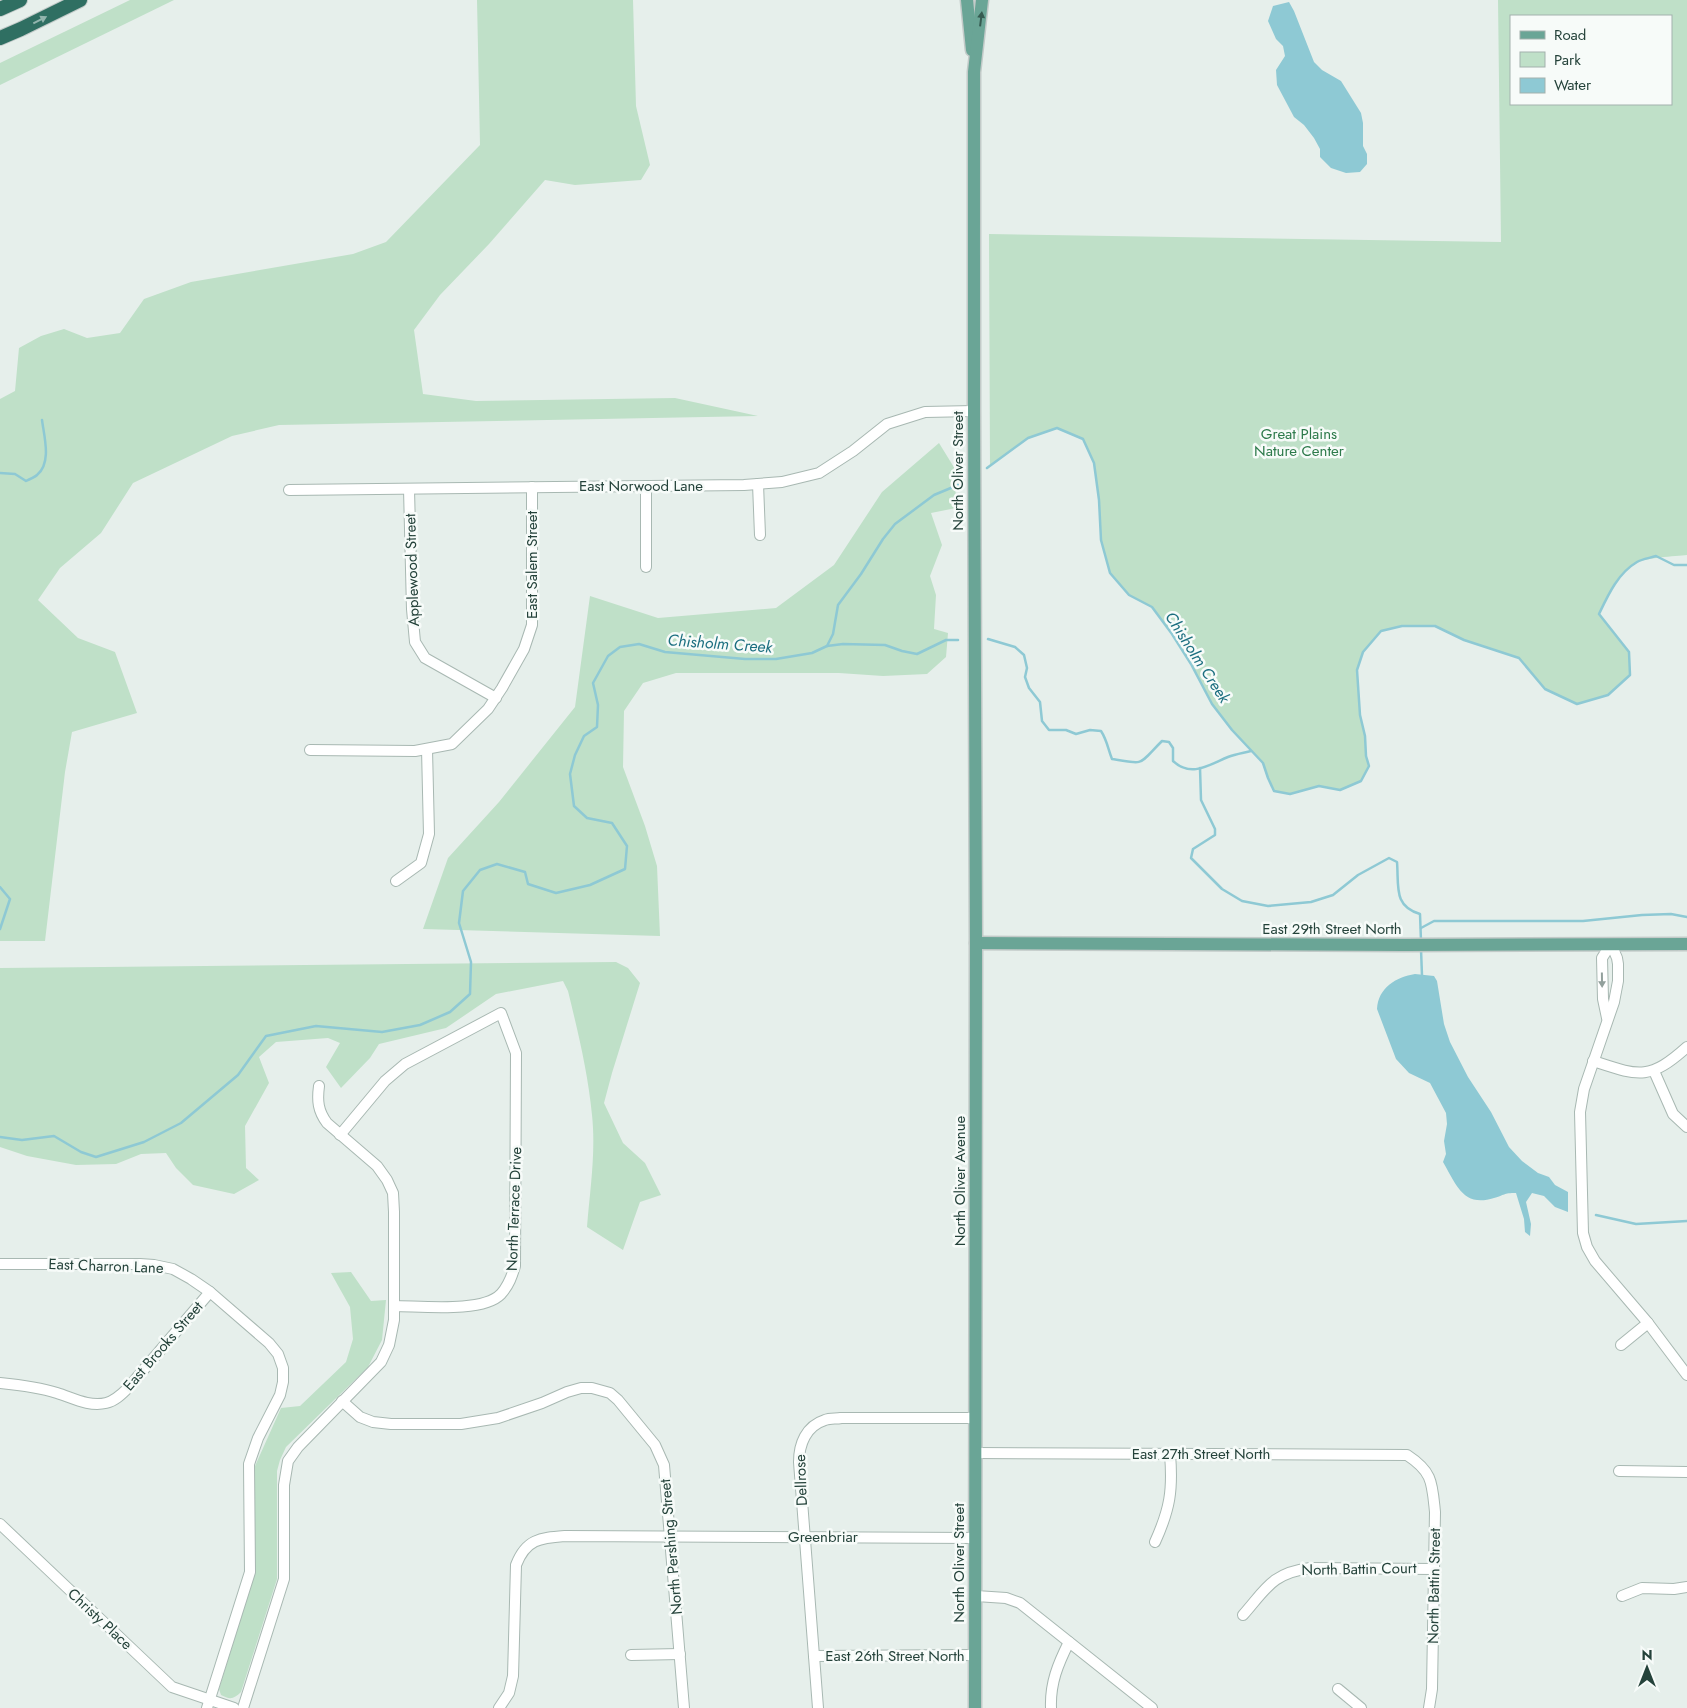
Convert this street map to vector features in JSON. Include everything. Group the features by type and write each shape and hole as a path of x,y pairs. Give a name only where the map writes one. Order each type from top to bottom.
{"highway":[{"path":"0,9 20,0"},
{"path":"0,38 80,0"}],"main road":[{"path":"967,0 974,72"},
{"name":"North Oliver Street","path":"976,943 974,72 982,0"},
{"name":"East 29th Street North","path":"976,943 1687,944"},
{"name":"North Oliver Avenue","path":"976,943 976,1418"},
{"name":"North Oliver Street","path":"976,1418 976,1708"}],"street":[{"name":"East Norwood Lane","path":"289,490 646,486 782,482 819,473 853,451 887,424 925,412 974,411"},
{"path":"758,484 760,535"},
{"path":"646,486 646,567"},
{"name":"East Salem Street","path":"310,750 415,751 452,744 488,709 524,649 532,625 532,487"},
{"name":"Applewood Street","path":"409,489 412,609 415,642 425,658 496,698"},
{"path":"396,881 421,863 429,834 428,749"},
{"path":"1607,1019 1603,999 1602,958 1612,944"},
{"path":"1612,944 1617,958 1618,981 1614,1002 1584,1089 1580,1112 1583,1233 1587,1247 1595,1261 1686,1371"},
{"name":"North Terrace Drive","path":"340,1135 386,1081 405,1064 501,1013 516,1053 515,1266 510,1283 500,1295 487,1303 473,1306 394,1306"},
{"path":"1593,1061 1626,1072 1654,1071 1669,1063 1687,1047"},
{"path":"1654,1071 1673,1114 1687,1127"},
{"path":"243,1708 284,1579 284,1486 288,1460 298,1447 381,1362 389,1344 394,1320 393,1193 377,1166 340,1135 321,1115 317,1101 319,1086"},
{"name":"East Charron Lane","path":"0,1264 154,1265 173,1269 210,1292 269,1343 278,1354 283,1368 280,1395 258,1438 249,1464 250,1572 208,1704"},
{"name":"East Brooks Street","path":"0,1383 28,1386 85,1402 107,1403 118,1398 128,1388 210,1292"},
{"path":"1621,1345 1648,1323"},
{"name":"North Pershing Street","path":"342,1401 360,1417 373,1422 391,1424 461,1424 498,1418 581,1388 592,1388 610,1393 618,1400 655,1445 664,1465 684,1708"},
{"name":"Dellrose","path":"818,1708 799,1452 803,1438 812,1427 825,1420 841,1418 976,1418"},
{"name":"East 27th Street North","path":"976,1453 1407,1455 1422,1467"},
{"path":"1155,1542 1164,1522 1170,1501 1172,1477 1170,1454"},
{"name":"North Battin Street","path":"1422,1467 1427,1471 1432,1486 1434,1512 1432,1689 1429,1708"},
{"path":"1619,1471 1687,1472"},
{"name":"Christy Place","path":"0,1524 172,1687 208,1704"},
{"name":"Greenbriar","path":"500,1708 509,1693 513,1676 516,1565 521,1552 537,1539 565,1536 976,1538"},
{"name":"North Battin Court","path":"1243,1615 1278,1577 1294,1570 1310,1568 1434,1569"},
{"path":"1622,1596 1642,1588 1674,1589 1687,1587"},
{"path":"976,1596 1006,1598 1020,1603 1152,1708"},
{"path":"1051,1708 1052,1684 1057,1666 1069,1642"},
{"path":"632,1655 680,1654"},
{"name":"East 26th Street North","path":"814,1656 976,1655"},
{"path":"1338,1689 1361,1708"},
{"path":"208,1704 234,1708"}],"green space":[{"path":"130,0 174,0 0,85 0,63"},
{"path":"477,0 633,0 636,106 650,165 641,180 575,185 545,180 489,244 440,295 414,330 423,394 476,401 675,398 758,416 279,425 232,436 133,483 101,533 60,568 38,600 78,638 115,652 137,713 72,732 65,772 45,941 0,941 0,399 15,391 19,348 41,336 64,329 87,338 120,333 144,299 191,282 353,254 386,242 480,145"},
{"name":"Great Plains Nature Center","path":"1498,0 1687,0 1687,555 1636,563 1618,579 1602,607 1599,614 1629,652 1630,675 1608,695 1577,704 1545,689 1519,658 1464,640 1435,626 1402,626 1381,631 1363,652 1357,670 1360,715 1369,766 1361,781 1340,790 1319,786 1290,794 1274,791 1263,763 1232,730 1212,704 1191,664 1153,608 1129,595 1110,573 1101,540 1099,500 1094,463 1083,439 1057,428 1028,438 990,466 989,234 1501,242"},
{"path":"939,443 955,469 956,508 931,513 942,545 930,576 936,595 934,629 948,633 946,657 927,674 883,676 839,673 676,673 643,683 624,711 623,767 645,826 657,866 660,936 423,929 448,858 499,802 575,707 590,596 658,618 776,608 834,565 882,492"},
{"path":"616,962 628,968 640,983 604,1103 623,1143 645,1163 661,1195 640,1202 623,1250 587,1227 593,1157 592,1115 579,1037 568,991 563,981 496,994 446,1028 379,1044 370,1058 341,1088 326,1067 340,1043 328,1038 276,1042 259,1057 269,1083 245,1126 246,1168 259,1180 234,1194 193,1185 176,1168 166,1153 141,1154 116,1164 76,1165 27,1156 0,1147 0,968"},
{"path":"351,1272 371,1301 386,1300 382,1340 368,1367 286,1447 280,1460 277,1471 277,1579 241,1692 234,1697 227,1698 221,1695 219,1689 255,1573 255,1466 281,1408 300,1406 346,1362 353,1339 350,1307 331,1273"}],"water":[{"path":"1289,2 1314,62 1322,70 1341,81 1361,113 1363,146 1367,154 1367,164 1360,172 1346,173 1331,168 1320,157 1320,149 1314,138 1304,125 1294,117 1277,85 1276,70 1285,56 1283,46 1276,39 1268,21 1273,6"},
{"path":"1415,974 1434,976 1437,981 1444,1024 1450,1042 1509,1147 1522,1161 1538,1173 1549,1177 1555,1185 1568,1192 1568,1212 1555,1207 1544,1196 1532,1193 1526,1202 1531,1224 1530,1236 1525,1232 1524,1219 1516,1193 1475,1200 1468,1197 1457,1186 1443,1162 1446,1154 1444,1141 1447,1124 1446,1113 1430,1083 1409,1073 1396,1059 1377,1009 1378,1002 1384,989 1389,985 1401,978"}],"waterway":[{"path":"0,473 15,474 26,481 36,476 42,470 46,457 42,420"},
{"name":"Chisholm Creek","path":"987,468 1028,438 1057,428 1083,439 1094,463 1099,500 1101,540 1110,573 1129,595 1152,607 1191,664 1212,704 1232,730 1263,763 1274,791 1290,794 1319,786 1340,790 1361,781 1369,766 1360,715 1357,670 1363,652 1381,631 1402,626 1435,626 1464,640 1519,658 1545,689 1577,704 1608,695 1630,675 1629,652 1599,614 1619,578 1637,562 1656,556 1674,565 1687,565"},
{"path":"0,1137 22,1140 54,1136 81,1152 96,1157 144,1142 181,1123 238,1075 266,1036 316,1026 382,1032 420,1025 450,1012 470,994 471,962 459,923 463,891 480,870 497,864 525,872 528,884 556,893 590,885 625,869 627,846 612,823 587,818 574,806 570,774 575,755 584,736 597,727 598,705 593,683 608,656 620,647 639,644 665,652 745,659 776,659 812,653 827,646 833,634 838,605 895,524 934,495 958,485"},
{"path":"988,639 1015,647 1024,655 1027,668 1025,677 1029,688 1040,702 1042,721 1049,730 1066,730 1076,734 1090,730 1101,731 1112,759 1131,762 1141,761 1162,741 1169,742 1173,748 1173,761 1187,769 1200,768 1231,756 1251,751"},
{"path":"827,646 843,644 885,645 917,654 946,640 958,640"},
{"path":"1200,768 1201,800 1215,829 1215,835 1193,849 1191,858 1222,889 1242,901 1268,906 1311,902 1333,895 1358,875 1389,858 1397,862 1398,887 1401,900 1405,906 1420,914 1421,941"},
{"path":"0,887 10,899 0,929"},
{"path":"1421,928 1434,921 1583,921 1671,914 1687,917"},
{"path":"1421,949 1422,976"},
{"path":"1596,1215 1636,1224 1687,1221"}]}
